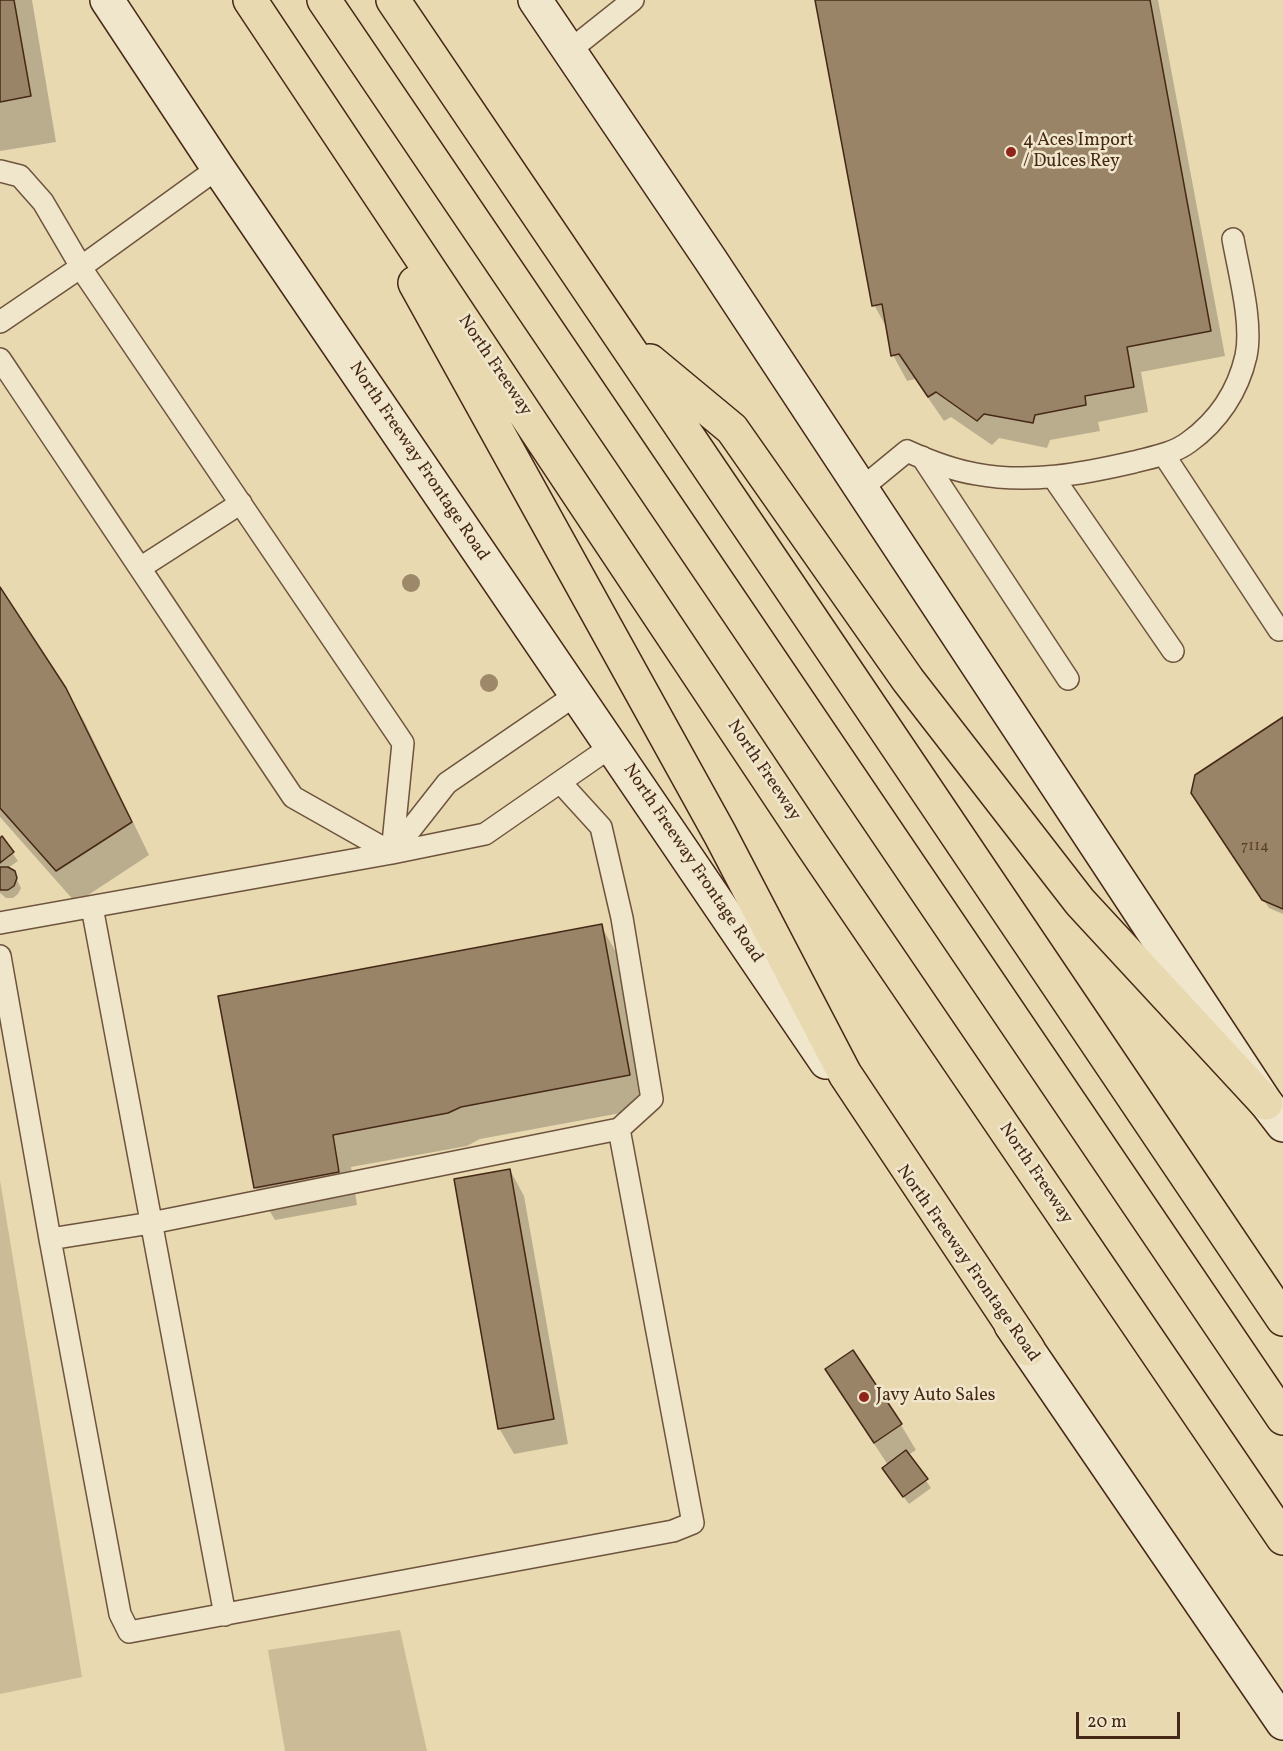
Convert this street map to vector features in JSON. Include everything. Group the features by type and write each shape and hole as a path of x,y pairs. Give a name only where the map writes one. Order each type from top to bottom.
{"highway":[{"name":"North Freeway","path":"250,0 819,855 1283,1538"},
{"path":"324,0 1283,1419"},
{"path":"393,0 1283,1318"},
{"path":"300,74 720,834 845,1074 1028,1349"},
{"path":"623,339 732,429 908,680 1080,902 1275,1114"}],"main road":[{"name":"North Freeway Frontage Road","path":"107,0 218,168 848,1095 1028,1349 1283,1723"},
{"path":"535,0 704,249 1275,1114"}],"lane":[{"path":"569,51 633,0"},
{"path":"0,322 81,267 218,168"},
{"path":"0,171 20,176 43,202 81,267 403,743 392,853"},
{"path":"862,488 907,451 975,474 1024,478 1053,477 1100,470 1164,455 1188,443 1226,406 1238,382 1246,356 1246,316 1233,239"},
{"path":"0,359 293,797 392,853"},
{"path":"1164,455 1279,630"},
{"path":"922,457 1068,679"},
{"path":"1053,477 1173,651"},
{"path":"140,568 241,503"},
{"path":"392,853 447,783 577,694"},
{"path":"0,923 392,853 485,834 612,746"},
{"path":"50,1239 151,1223 619,1129 652,1099 622,918 601,827 560,782"},
{"path":"92,907 225,1615"},
{"path":"0,956 120,1614 129,1632 673,1531 693,1523 619,1129"}],"shaded area":[{"path":"0,1180 82,1677 0,1694"},
{"path":"400,1630 427,1751 285,1751 268,1650"}],"building":[{"path":"0,0 14,0 31,96 0,102"},
{"name":"4 Aces Import / Dulces Rey","path":"815,0 1150,0 1211,331 1127,347 1134,387 1085,396 1086,405 1035,415 1033,423 984,414 977,421 936,392 928,397 899,354 891,356 882,304 872,306"},
{"path":"0,587 66,688 132,822 56,871 0,808"},
{"path":"1283,717 1283,909 1262,900 1191,793 1195,775"},
{"path":"2,836 14,852 0,863 0,838"},
{"path":"0,867 8,867 15,871 17,878 14,886 8,890 0,890"},
{"path":"602,924 630,1075 461,1107 448,1113 333,1135 339,1172 254,1188 218,996"},
{"path":"510,1169 554,1419 498,1429 454,1179"},
{"name":"Javy Auto Sales","path":"853,1350 902,1424 874,1443 825,1369"},
{"path":"906,1450 928,1479 903,1497 882,1468"}],"place":[{"name":"4 Aces Import / Dulces Rey","path":"1011,152"},
{"name":"Javy Auto Sales","path":"864,1397"}]}
